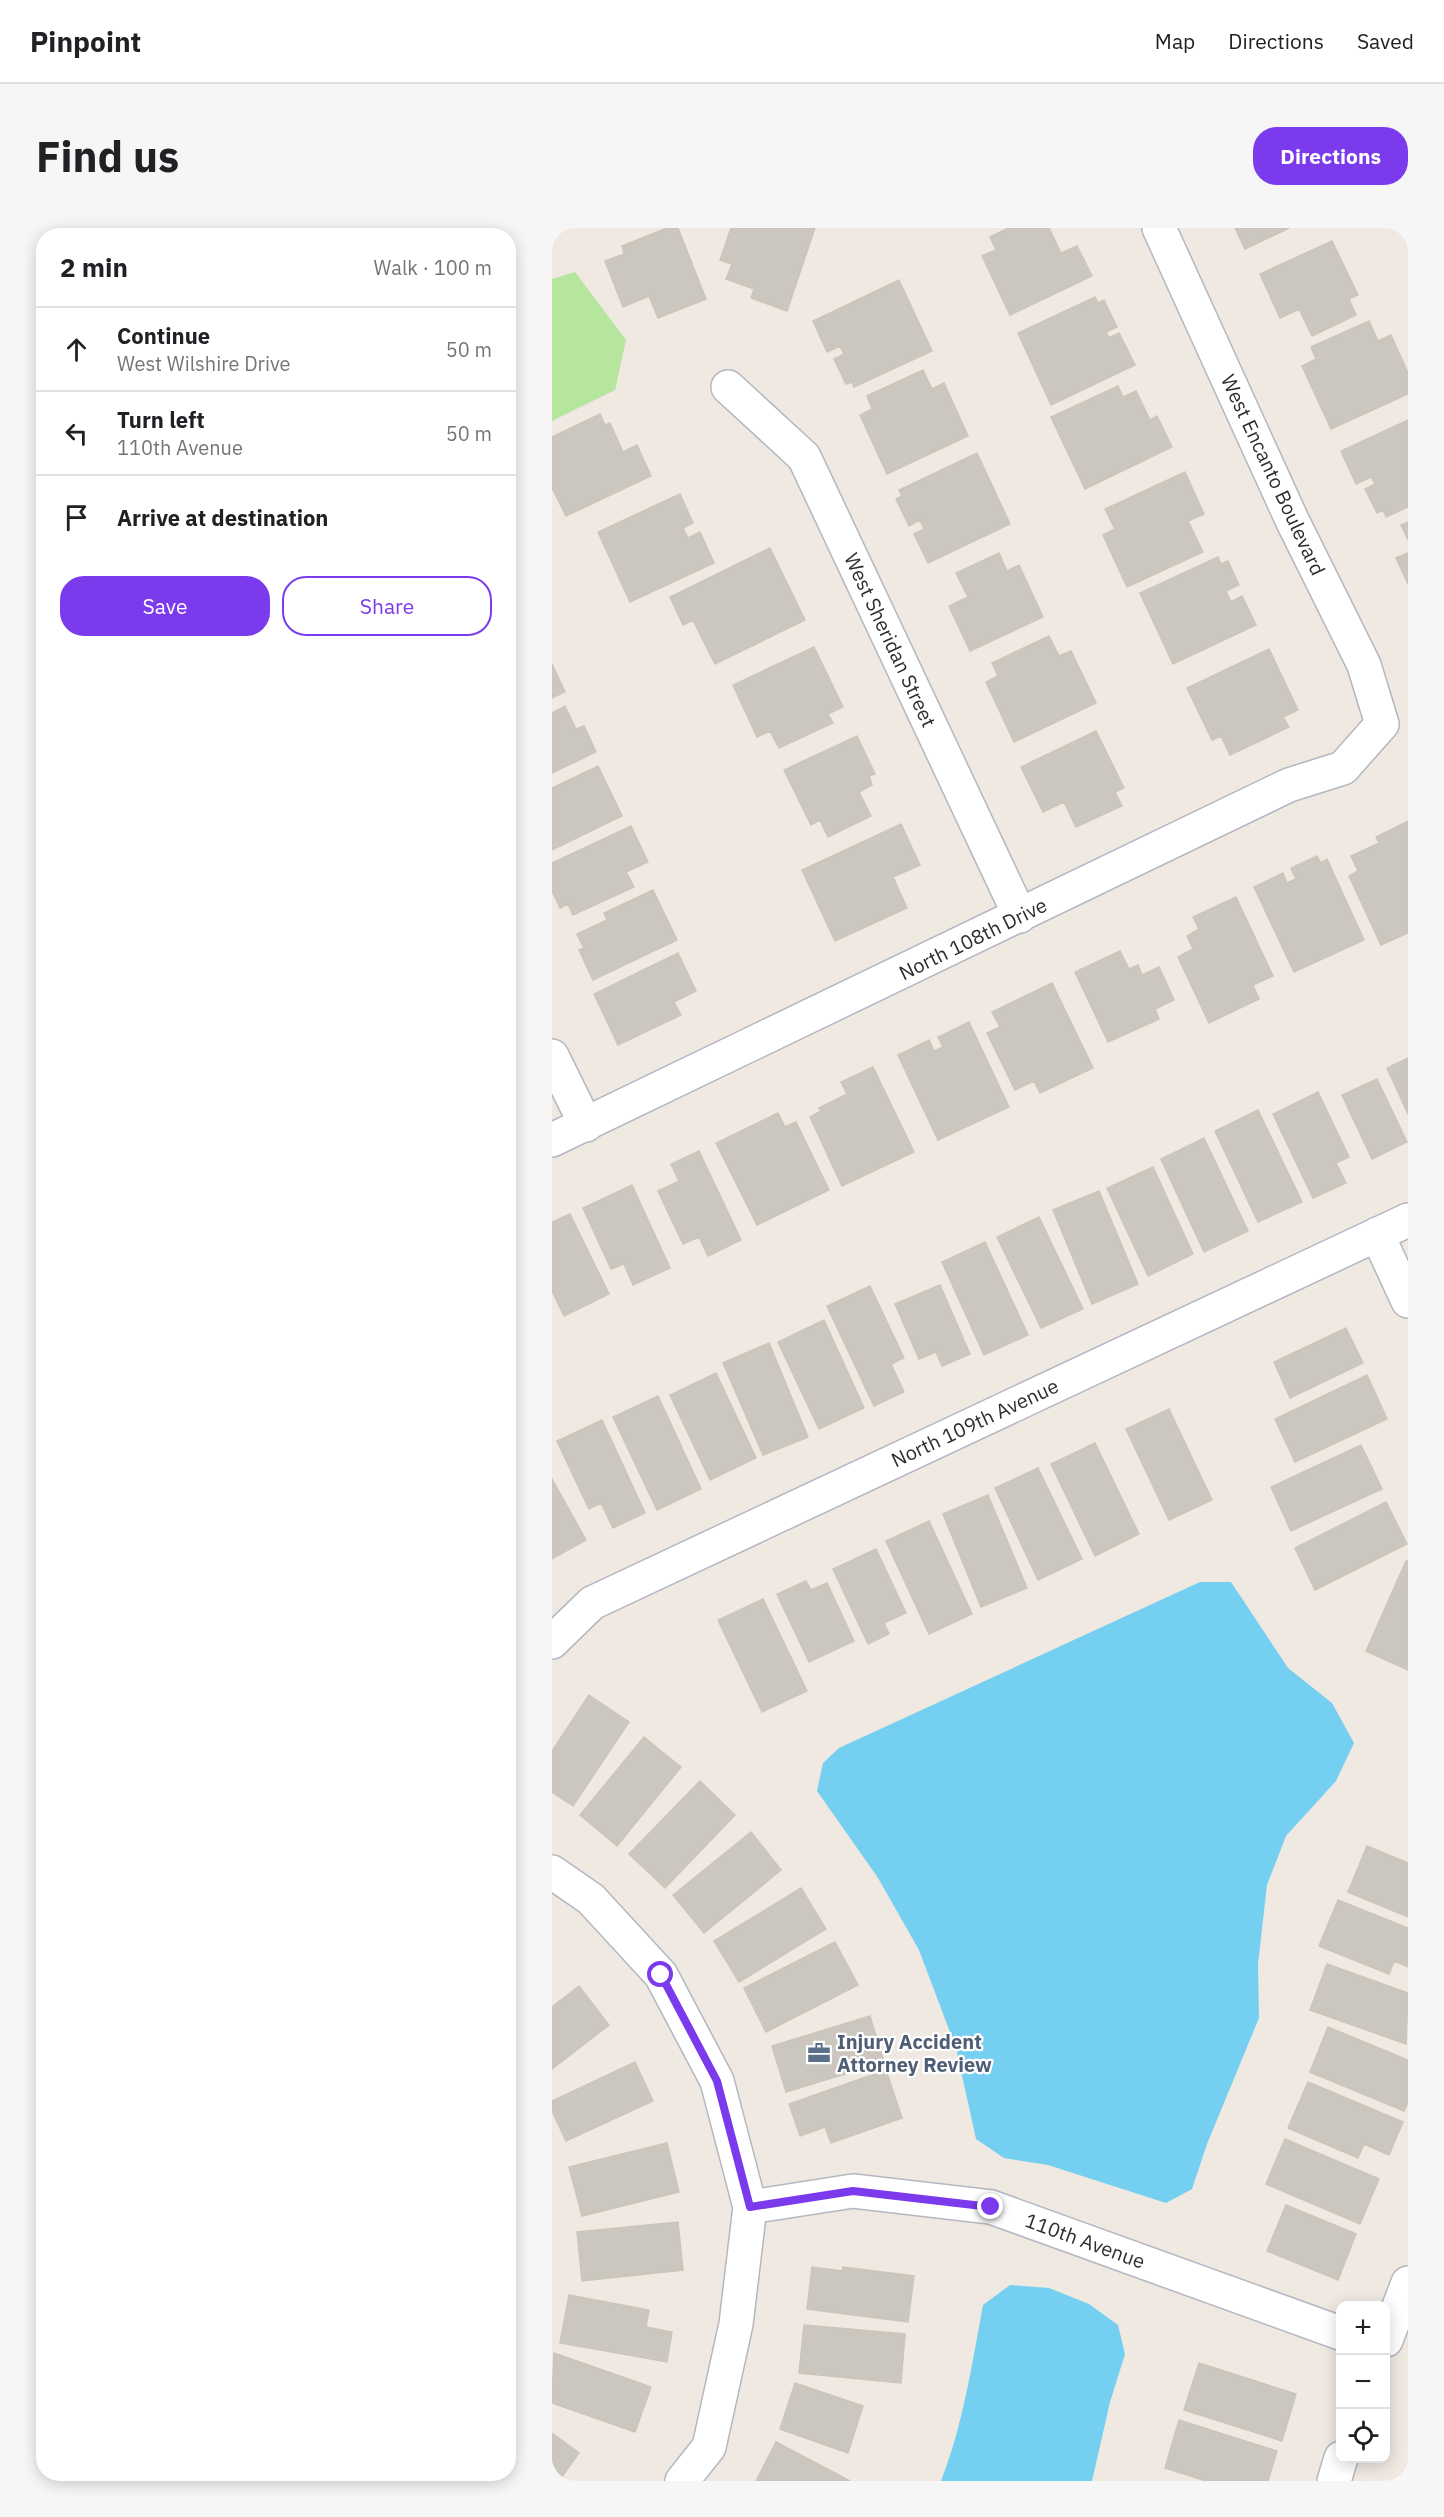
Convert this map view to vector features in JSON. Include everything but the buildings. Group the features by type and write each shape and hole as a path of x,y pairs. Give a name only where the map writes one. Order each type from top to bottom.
{"street":[{"name":"West Encanto Boulevard","path":"1159,228 1292,520 1364,665 1382,724"},
{"name":"West Sheridan Street","path":"728,387 804,457 1020,916"},
{"name":"North 108th Drive","path":"552,1140 1289,785 1343,768 1382,724"},
{"path":"552,1056 586,1125"},
{"name":"North 109th Avenue","path":"552,1642 592,1603 1408,1220"},
{"path":"1377,1234 1408,1301"},
{"path":"552,1872 591,1899 661,1975 717,2081 750,2207 736,2324 709,2447 682,2481"},
{"name":"110th Avenue","path":"750,2207 853,2191 991,2207 1336,2331"},
{"path":"1390,2330 1408,2283"},
{"path":"1334,2481 1339,2463"}],"green space":[{"path":"575,272 626,340 615,390 552,421 552,279"}],"water":[{"path":"1200,1582 1231,1582 1288,1668 1332,1703 1354,1743 1336,1781 1286,1836 1267,1885 1258,1964 1259,2018 1207,2144 1192,2189 1166,2203 1048,2165 1004,2158 976,2139 956,2048 919,1950 878,1878 817,1791 823,1763 839,1748"},
{"path":"1010,2285 1049,2288 1089,2304 1118,2325 1125,2354 1110,2402 1092,2481 941,2481 961,2416 983,2305"}],"place":[{"name":"Injury Accident Attorney Review","path":"819,2053"}],"route":[{"path":"661,1975 717,2081 750,2207 853,2191 991,2207"}]}
